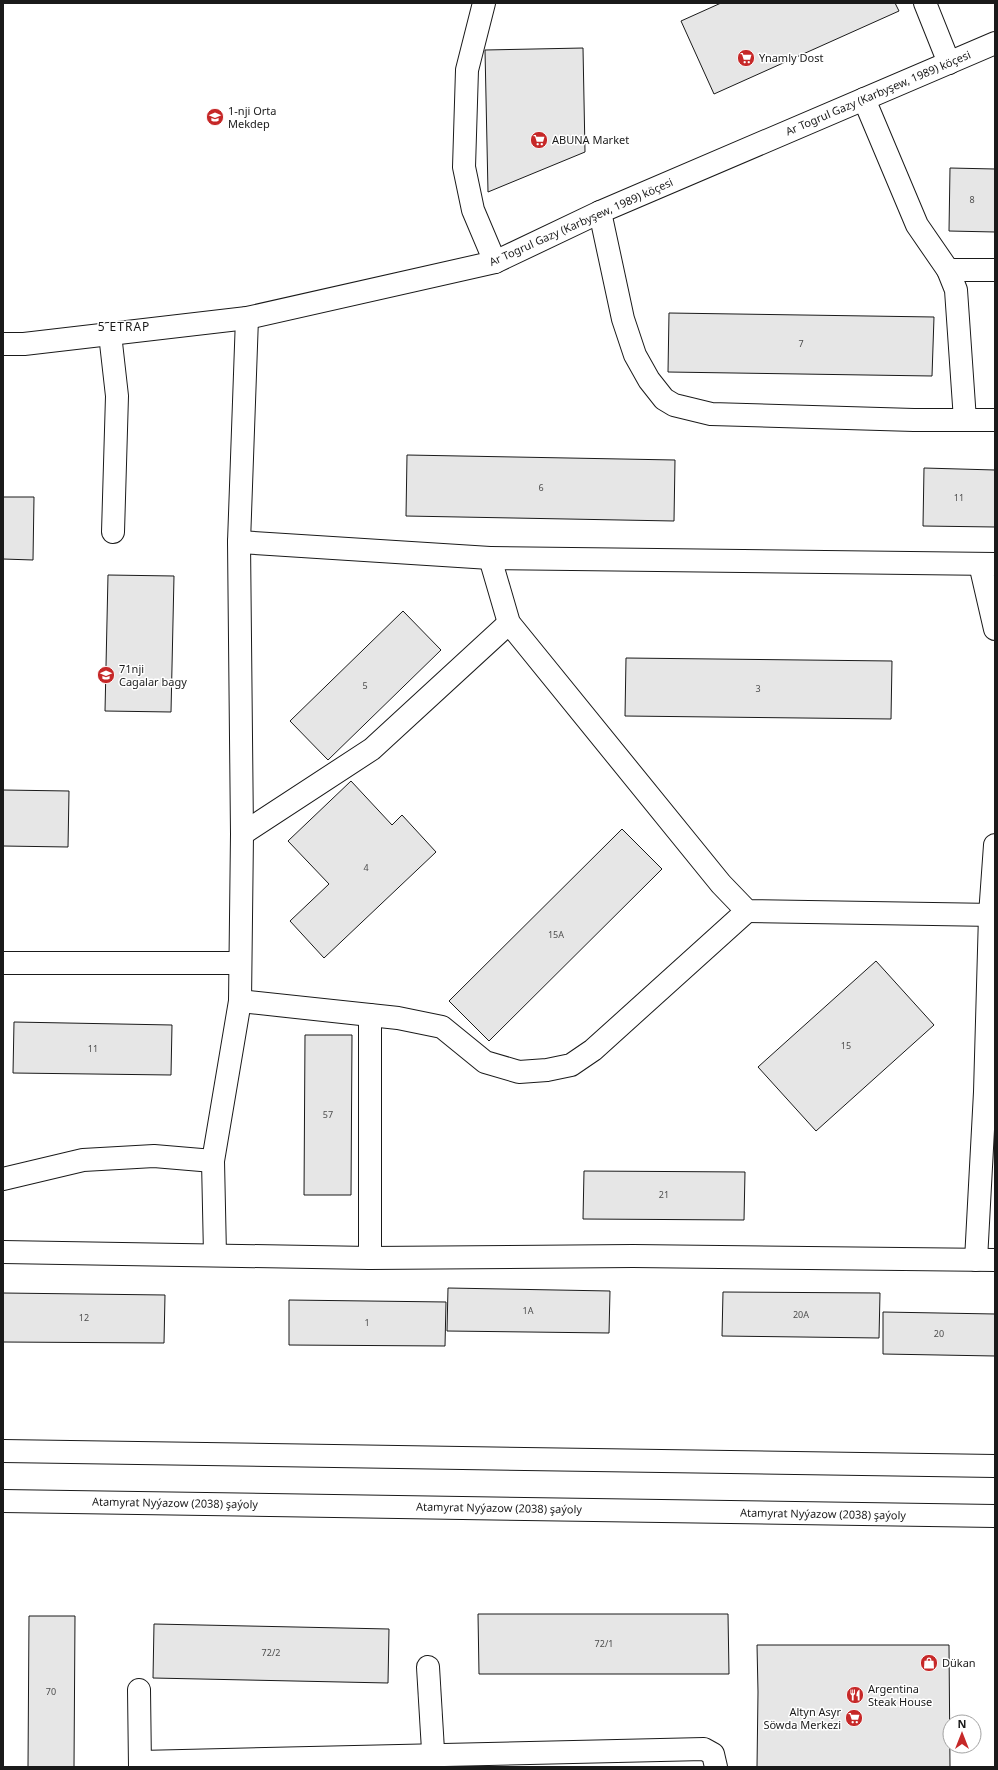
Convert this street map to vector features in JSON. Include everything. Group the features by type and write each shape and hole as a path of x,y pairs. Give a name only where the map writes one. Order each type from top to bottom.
{"street":[{"path":"484,3 467,70 464,167 473,210 495,262"},
{"path":"926,3 949,63"},
{"name":"Ar Togrul Gazy (Karbyşew, 1989) köçesi","path":"3,344 24,344 247,318 495,262 600,212 995,43"},
{"path":"864,99 917,225 948,270 956,290 965,420"},
{"path":"600,212 623,319 635,355 649,380 664,399 674,405 711,414 914,420 995,420"},
{"path":"948,270 995,270"},
{"path":"215,1255 213,1161 240,1001 242,834 239,542 247,318"},
{"path":"110,334 117,396 113,532"},
{"path":"239,542 490,558 987,564 995,629"},
{"path":"490,558 508,622 722,884 747,911"},
{"path":"242,834 372,749 508,622"},
{"path":"3,1252 370,1258 633,1256 986,1260 992,915 995,845"},
{"path":"240,1001 398,1018 442,1027 485,1062 519,1072 547,1070 571,1065 593,1050 747,911 992,915"},
{"path":"3,963 240,963"},
{"path":"370,1016 370,1258"},
{"path":"3,1179 83,1160 154,1156 213,1161"},
{"path":"3,1451 995,1466"},
{"name":"Atamyrat Nyýazow (2038) şaýoly","path":"3,1501 995,1516"},
{"path":"428,1668 433,1761"},
{"path":"139,1690 140,1765 433,1761 704,1749 713,1754 716,1767"}],"building":[{"name":"Ynamly Dost","path":"721,3 895,3 899,11 714,94 681,21"},
{"path":"583,48 585,152 488,192 485,50"},
{"path":"950,168 995,169 995,232 949,231"},
{"path":"669,313 934,317 932,376 668,372"},
{"path":"407,455 675,460 674,521 406,516"},
{"path":"924,468 995,470 995,527 923,526"},
{"path":"3,497 34,497 33,560 3,559"},
{"path":"108,575 174,576 171,712 105,711"},
{"path":"403,611 441,650 328,760 290,721"},
{"path":"626,658 892,661 891,719 625,716"},
{"path":"351,781 392,825 402,815 436,852 324,958 290,921 329,884 288,841"},
{"path":"3,790 69,791 68,847 3,846"},
{"path":"622,829 662,869 489,1041 449,1001"},
{"path":"876,961 934,1025 816,1131 758,1067"},
{"path":"14,1022 172,1025 171,1075 13,1073"},
{"path":"305,1035 352,1035 351,1195 304,1195"},
{"path":"994,1135 995,1135 995,1197"},
{"path":"584,1171 745,1172 744,1220 583,1219"},
{"path":"448,1288 610,1291 609,1333 447,1331"},
{"path":"723,1292 880,1293 879,1338 722,1336"},
{"path":"3,1293 165,1295 164,1343 3,1342"},
{"path":"289,1300 446,1302 445,1346 289,1345"},
{"path":"883,1312 995,1314 995,1356 883,1354"},
{"path":"478,1614 728,1614 729,1674 479,1674"},
{"path":"29,1616 75,1616 74,1767 28,1767"},
{"path":"154,1624 389,1629 388,1683 153,1678"},
{"name":"Altyn Asyr Söwda Merkezi","path":"757,1645 949,1645 950,1714 942,1714 942,1754 950,1754 950,1767 757,1767"}],"place":[{"name":"Ynamly Dost","path":"746,58"},
{"name":"1-nji Orta Mekdep","path":"215,117"},
{"name":"ABUNA Market","path":"539,140"},
{"name":"71nji Cagalar bagy","path":"106,675"},
{"name":"Dükan","path":"929,1663"},
{"name":"Argentina Steak House","path":"855,1695"},
{"name":"Altyn Asyr Söwda Merkezi","path":"854,1718"}],"district":[{"name":"5 ETRAP","path":"124,327"}]}
